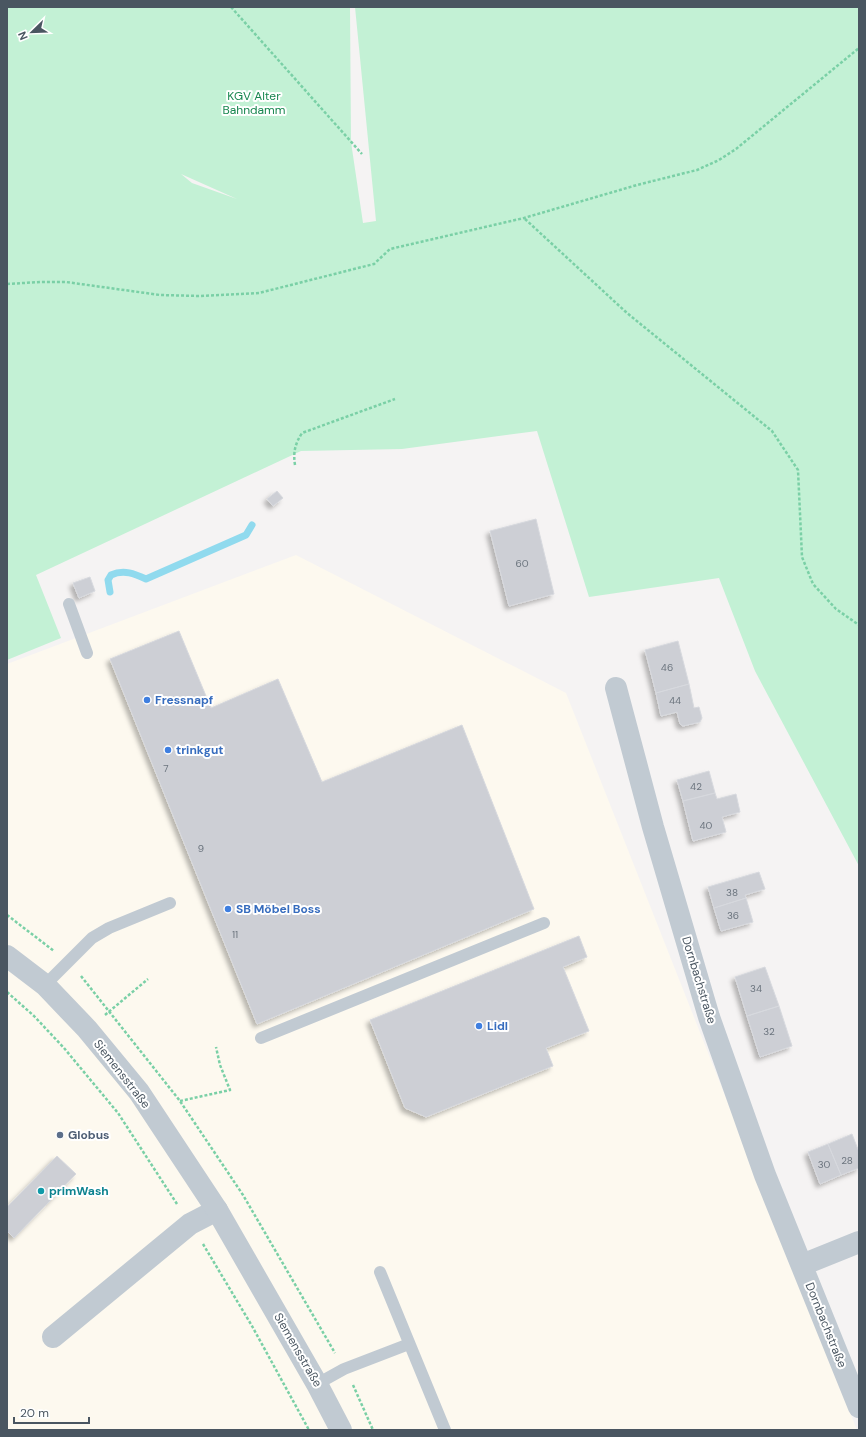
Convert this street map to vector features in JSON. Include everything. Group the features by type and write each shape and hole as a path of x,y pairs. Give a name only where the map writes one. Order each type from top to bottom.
{"street":[{"name":"Dornbachstraße","path":"616,688 653,827 709,1017 765,1175 859,1407"},
{"name":"Siemensstraße","path":"7,956 45,985 87,1029 139,1092 217,1210 317,1384 341,1430"},
{"path":"53,1337 190,1224 217,1210"},
{"path":"802,1266 859,1242"}],"lane":[{"path":"69,604 87,652"},
{"path":"45,985 92,938 109,928 170,903"},
{"path":"261,1038 544,924"},
{"path":"380,1272 445,1430"},
{"path":"317,1384 344,1369 409,1344"}],"path":[{"path":"231,7 362,154"},
{"path":"7,284 66,282 160,295 199,296 259,293 374,264 390,249 524,218 636,184 697,170 719,160 736,149 859,48"},
{"path":"524,218 627,313 772,431 798,470 802,557 813,584 836,609 859,625"},
{"path":"295,465 293,454 294,448 302,433 395,399"},
{"path":"7,992 34,1016 64,1048 118,1113 210,1254 252,1326 309,1430"},
{"path":"180,1101 230,1090 220,1065 216,1047"}],"shaded area":[{"path":"296,555 566,693 857,1430 7,1430 7,664"}],"green space":[{"name":"KGV Alter Bahndamm","path":"7,7 350,7 351,142 363,223 376,221 355,7 859,7 859,866 755,671 719,578 589,597 537,431 402,449 301,451 36,575 61,638 7,660","holes":["181,174 237,199 192,183"]}],"building":[{"path":"277,491 283,498 273,506 267,499"},
{"path":"536,519 554,594 509,606 490,531"},
{"path":"90,577 95,591 79,598 73,583"},
{"path":"179,631 211,708 278,679 322,782 462,725 534,909 257,1024 110,659"},
{"path":"678,641 689,684 656,693 645,650"},
{"path":"689,684 694,708 699,707 702,718 700,722 683,726 680,724 677,712 661,716 656,693"},
{"path":"709,771 715,793 683,801 677,780"},
{"path":"715,793 717,799 736,794 740,812 722,817 726,832 693,841 683,801"},
{"path":"759,872 765,889 745,895 746,898 714,908 708,887"},
{"path":"746,898 753,922 721,931 714,908"},
{"name":"Lidl","path":"579,936 587,957 563,967 589,1031 546,1048 553,1066 426,1117 405,1108 370,1020"},
{"path":"765,967 779,1006 747,1016 735,977"},
{"path":"779,1006 792,1046 760,1057 747,1016"},
{"path":"852,1134 859,1152 859,1168 841,1175 828,1144"},
{"path":"828,1144 841,1175 820,1184 808,1152"},
{"name":"primWash","path":"57,1156 76,1174 14,1238 7,1231 7,1207"}],"waterway":[{"path":"110,592 108,580 111,575 125,572 146,579 246,535 252,525"}],"place":[{"name":"Fressnapf","path":"147,700"},
{"name":"trinkgut","path":"168,750"},
{"name":"SB Möbel Boss","path":"228,909"},
{"name":"Lidl","path":"479,1026"},
{"name":"Globus","path":"60,1135"},
{"name":"primWash","path":"41,1191"}]}
